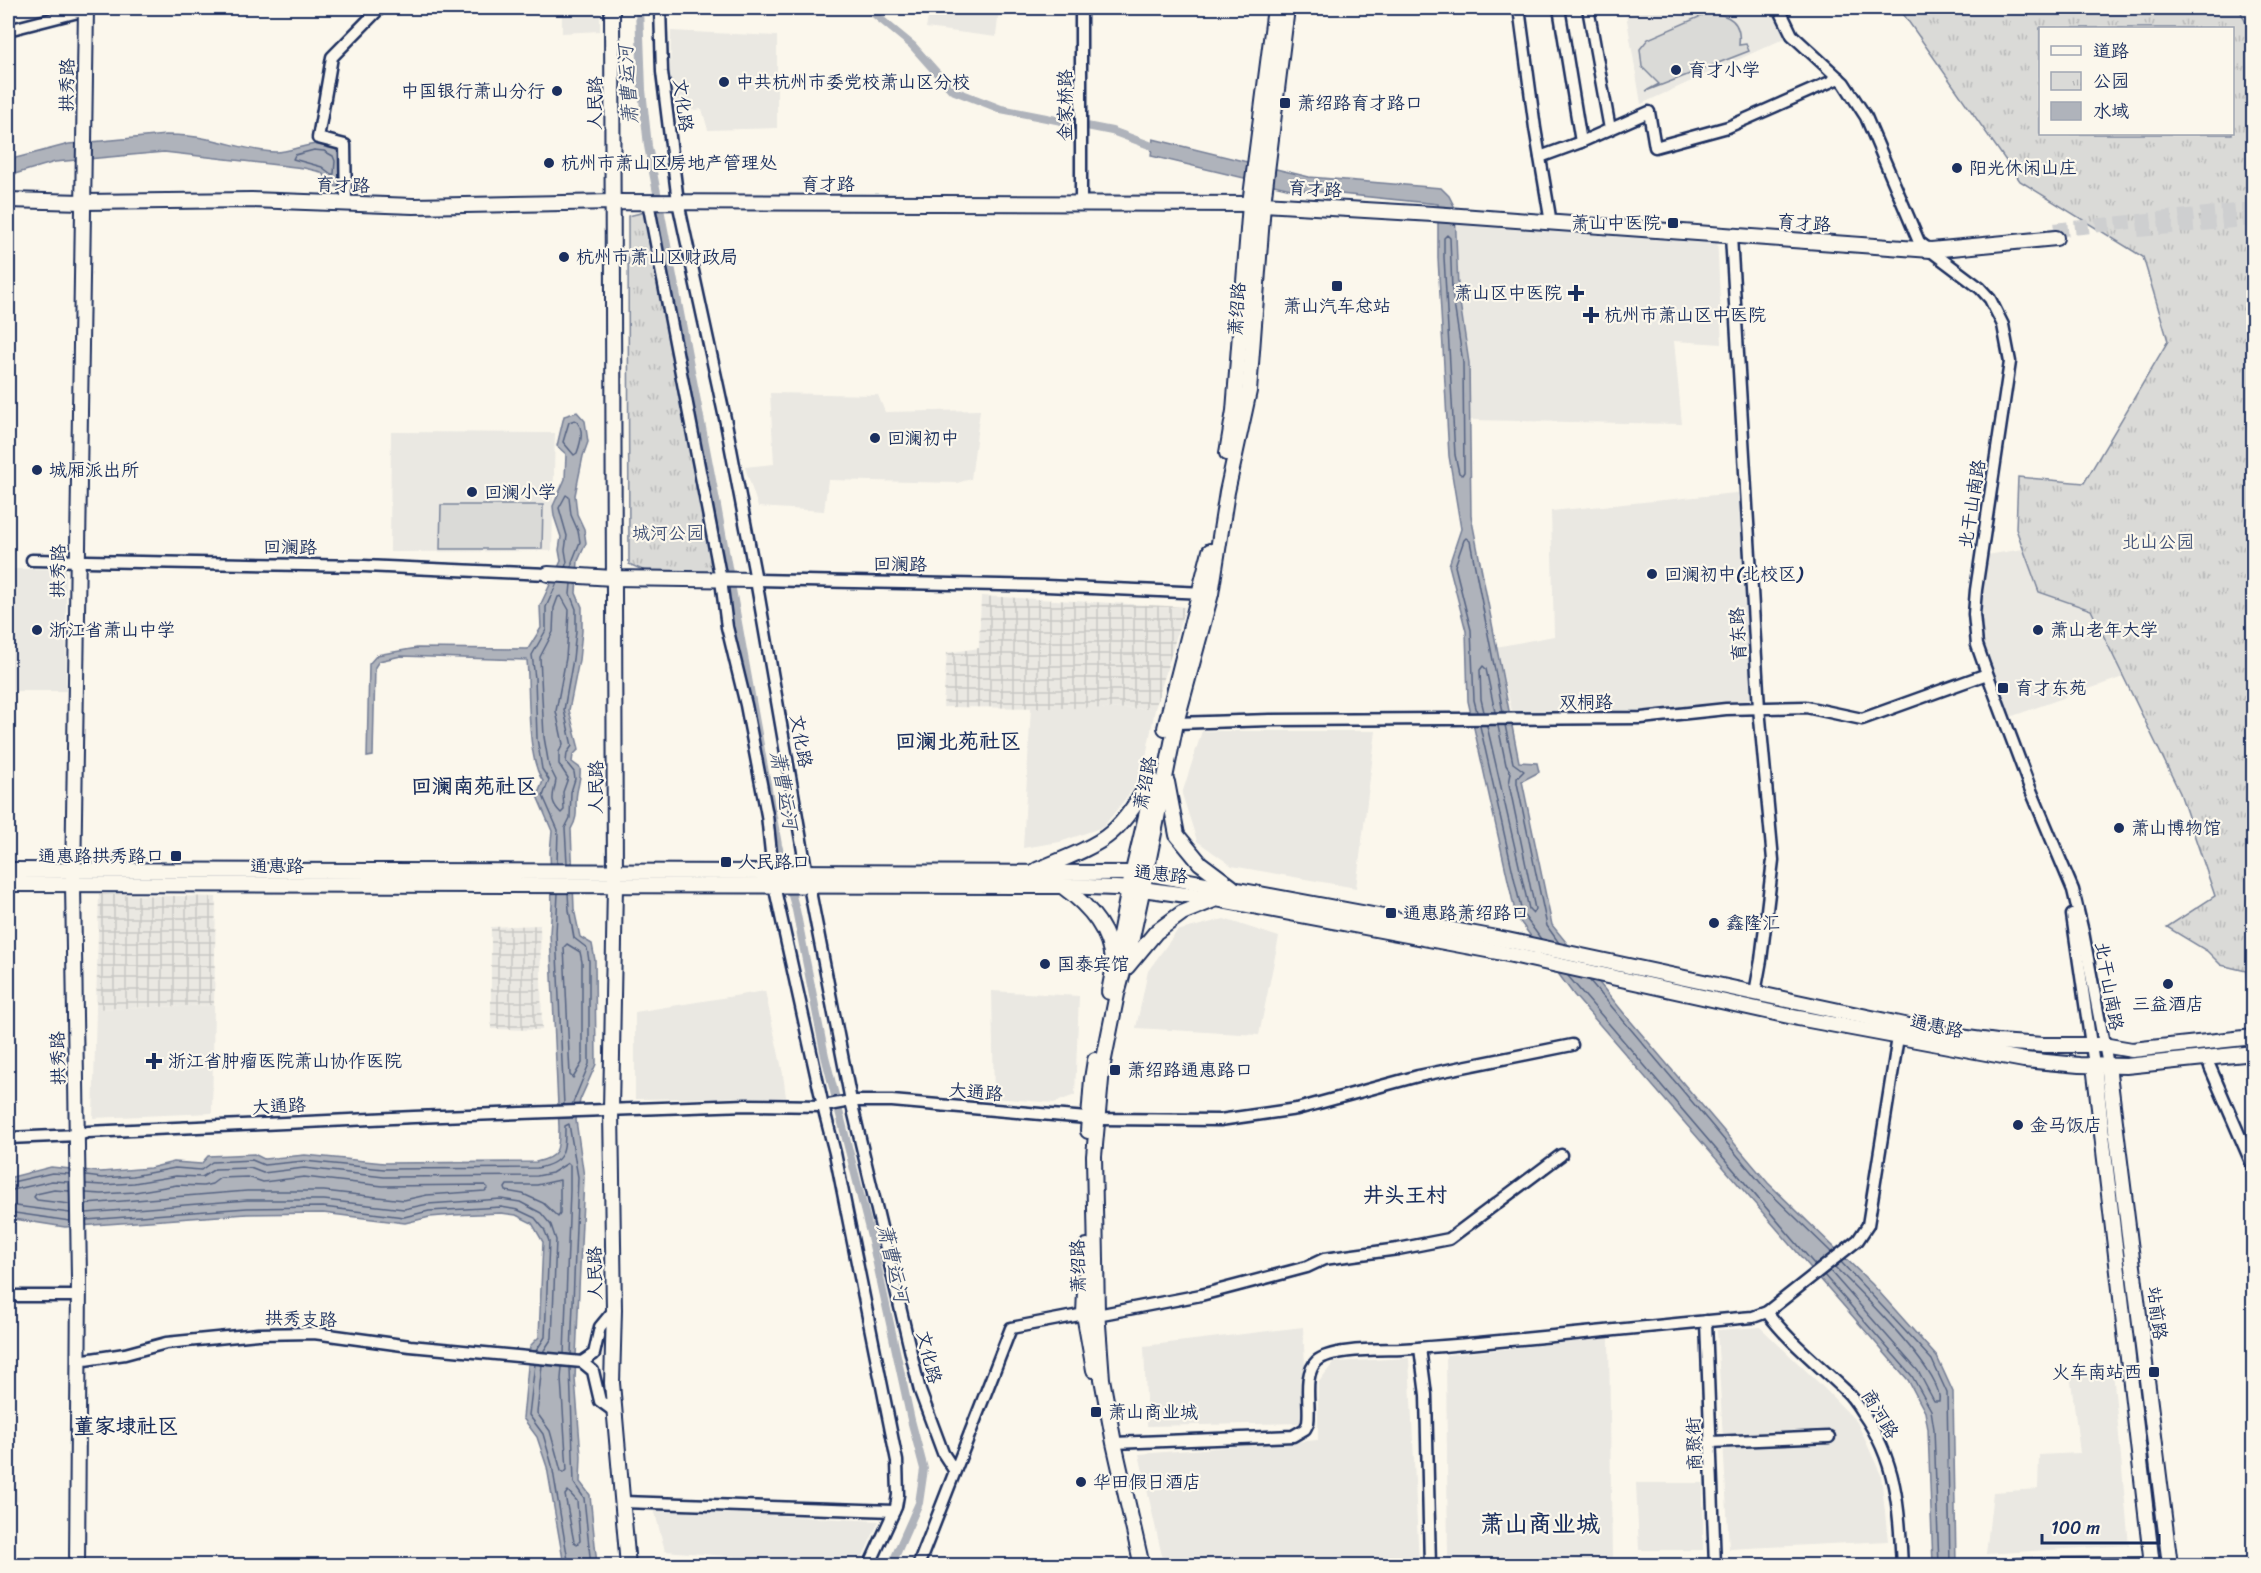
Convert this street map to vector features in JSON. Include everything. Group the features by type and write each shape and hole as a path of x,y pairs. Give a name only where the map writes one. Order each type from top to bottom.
{"main road":[{"name":"人民路","path":"612,8 614,878 611,1111 614,1310 612,1383 628,1566"},
{"path":"1263,160 1275,8"},
{"path":"1032,873 1111,834 1136,805 1161,769 1205,593 1209,554 1234,411 1256,204 1287,8"},
{"name":"拱秀路","path":"79,1296 73,877 86,9"},
{"name":"育才路","path":"8,200 83,197 412,206 613,202 1256,204 1433,214 1850,244 1925,246 2055,234"},
{"name":"回澜路","path":"548,574 613,578 756,580"},
{"name":"萧绍路","path":"1142,1566 1114,1443 1093,1313 1092,1079 1140,873 1161,769 1176,723 1205,593"},
{"path":"1161,769 1177,836 1200,863 1236,890"},
{"path":"8,870 73,877"},
{"path":"614,878 807,879 1032,873 1140,873 1236,890 1505,947"},
{"name":"通惠路","path":"8,884 73,877 614,878"},
{"name":"通惠路","path":"807,879 1136,889 1216,899 1621,964 1755,993 2024,1060 2126,1066 2253,1053"},
{"path":"1062,886 1083,901 1098,922 1111,948 1118,971 1156,932 1182,913 1216,899"},
{"name":"通惠路","path":"1505,947 1617,978 1798,1018 1997,1042 2096,1045 2132,1050 2253,1037"},
{"path":"2175,1046 2253,1028"},
{"path":"2174,1061 2210,1067 2253,1062"},
{"path":"2101,1065 2152,1565"},
{"name":"站前路","path":"2101,1065 2172,1565"},
{"path":"77,1566 79,1296"},
{"path":"1093,1313 1106,1445 1133,1566"},
{"path":"2018,1566 2172,1565"}],"street":[{"path":"346,204 345,145 318,138 326,87 332,57 380,8"},
{"name":"文化路","path":"660,8 662,72 678,202 726,423 756,580 807,879 851,1101 920,1391 943,1452 954,1470"},
{"name":"金家桥路","path":"1081,8 1081,202"},
{"path":"1520,8 1551,223"},
{"path":"1559,8 1581,142"},
{"path":"1588,8 1610,129"},
{"name":"北干山南路","path":"1779,8 1792,35 1839,78 1866,117 1925,246 1980,288 1990,299 2003,324 2010,362 1974,606 1977,645 2073,890 2083,932 2096,1045 2101,1065"},
{"path":"8,30 86,9"},
{"path":"1540,157 1649,112 1655,147 1728,127 1839,78"},
{"path":"648,202 722,580 727,627 746,705 767,815 776,879 775,898 836,1153 897,1461 898,1496 894,1511 869,1566"},
{"name":"育东路","path":"1731,236 1759,708 1773,860 1755,993"},
{"name":"回澜路","path":"32,560 364,566 548,574"},
{"name":"回澜路","path":"756,580 1046,586 1205,593"},
{"name":"双桐路","path":"1176,723 1270,720 1641,718 1726,709 1806,707 1862,718 1987,674"},
{"path":"1114,1443 1293,1436 1300,1433 1308,1423 1308,1378 1311,1369 1323,1356 1332,1354 1753,1317 1767,1312 1858,1240 1868,1225 1899,1030"},
{"name":"大通路","path":"823,1106 851,1101 892,1101 1093,1119 1220,1120 1297,1109 1418,1077 1572,1045"},
{"path":"2210,1067 2253,1169"},
{"path":"611,1111 746,1105 823,1106"},
{"name":"大通路","path":"8,1138 78,1135 88,1132 121,1130 611,1111"},
{"path":"918,1566 1011,1328 1201,1295 1306,1267 1324,1259 1398,1249 1449,1239 1561,1155"},
{"path":"8,1296 79,1296"},
{"path":"614,1310 600,1327 594,1354 582,1362 592,1371 600,1401 615,1412"},
{"name":"商河路","path":"1767,1312 1782,1332 1848,1392 1875,1431 1893,1475 1900,1522 1902,1566"},
{"name":"商聚街","path":"1706,1321 1715,1566"},
{"name":"拱秀支路","path":"78,1361 125,1354 166,1343 258,1334 314,1333 410,1346 582,1362"},
{"path":"1420,1348 1426,1395 1430,1566"},
{"path":"1711,1442 1829,1437"},
{"path":"623,1502 894,1511"}],"shaded area":[{"path":"562,8 600,8 600,31 562,33"},
{"path":"930,8 999,8 996,37 926,28"},
{"name":"育才小学","path":"1625,8 1779,8 1792,35 1641,104"},
{"name":"中共杭州市委党校萧山区分校","path":"671,31 777,36 777,128 708,130 702,109 674,113 670,76"},
{"name":"杭州市萧山区中医院","path":"1455,216 1717,234 1722,344 1674,341 1682,424 1470,420 1469,363 1458,289"},
{"name":"回澜初中","path":"770,393 878,395 885,412 980,410 971,479 957,483 828,480 824,511 758,507 745,467 774,464"},
{"name":"回澜小学","path":"391,432 555,433 552,551 390,552"},
{"name":"回澜初中(北校区)","path":"1746,492 1759,708 1641,718 1514,719 1496,647 1554,636 1551,511"},
{"name":"萧山老年大学","path":"2023,549 2039,592 2090,609 2123,677 2004,719 1977,645 1981,556"},
{"name":"浙江省萧山中学","path":"8,569 66,569 66,691 8,691"},
{"path":"981,596 1185,607 1155,709 943,707 947,653 979,648"},
{"path":"1031,707 1155,709 1142,778 1103,827 1060,842 1023,848"},
{"path":"1202,731 1376,731 1356,888 1232,866 1197,841 1182,794"},
{"path":"99,894 216,897 214,1005 96,1009"},
{"path":"1224,919 1279,937 1259,1035 1136,1028 1148,971 1177,931"},
{"path":"540,925 542,1030 491,1029 491,927"},
{"path":"765,991 786,1097 635,1099 635,1012"},
{"path":"992,991 1079,996 1075,1095 1054,1103 994,1098"},
{"name":"浙江省肿瘤医院萧山协作医院","path":"214,1005 212,1113 93,1118 96,1009"},
{"path":"1303,1327 1308,1423 1147,1426 1144,1346"},
{"path":"1760,1327 1857,1422 1881,1475 1888,1541 1729,1549 1717,1330"},
{"path":"1609,1338 1612,1561 1448,1561 1446,1355"},
{"path":"1409,1358 1419,1564 1164,1565 1139,1454 1318,1440 1318,1383 1334,1362"},
{"path":"2113,1371 2129,1545 1986,1554 1993,1492 2038,1489 2039,1455 2080,1453 2070,1374"},
{"path":"8,1467 13,1467 18,1501 8,1502"},
{"path":"1636,1483 1703,1483 1703,1550 1639,1550"},
{"path":"654,1509 879,1521 859,1565 837,1565 665,1551"}],"green space":[{"name":"北山公园","path":"1899,8 2239,8 2253,38 2253,1015 2249,1016 2246,971 2221,965 2207,951 2167,927 2215,896 2180,793 2091,610 2039,592 2016,529 2018,477 2084,483 2168,341 2143,257 2020,181"},
{"path":"1708,13 1722,15 1732,20 1738,30 1739,45 1746,44 1749,51 1646,91 1659,84 1642,67 1640,49 1648,39"},
{"name":"城河公园","path":"645,212 716,574 647,572 629,564 628,216"},
{"path":"441,505 543,505 542,549 440,549"}],"water":[{"path":"166,135 203,138 268,152 314,144 328,145 340,156 342,185 333,186 321,172 304,168 164,152 55,162 8,176 8,160 69,144"},
{"path":"1153,139 1309,177 1441,188 1449,196 1455,208 1458,289 1469,363 1471,516 1519,762 1537,763 1539,772 1522,781 1552,925 1768,1183 1872,1284 1937,1357 1953,1392 1956,1565 1933,1565 1928,1429 1925,1412 1908,1380 1574,995 1516,916 1468,701 1466,631 1449,565 1461,529 1449,456 1438,258 1438,204 1291,189 1151,156"},
{"path":"577,412 585,421 588,442 575,495 577,514 584,529 586,543 578,561 576,593 582,607 582,631 569,710 579,749 573,755 572,762 580,768 576,815 571,829 574,909 580,937 592,944 595,960 596,1064 580,1100 576,1120 584,1177 575,1379 581,1456 580,1482 590,1495 597,1565 564,1565 547,1467 537,1437 523,1418 530,1346 539,1337 543,1242 532,1223 516,1215 501,1213 430,1217 405,1223 323,1213 247,1214 65,1227 8,1218 8,1178 51,1167 101,1172 150,1168 174,1162 201,1164 208,1156 254,1154 264,1159 305,1155 384,1163 536,1162 554,1154 559,1141 559,1127 550,933 552,831 537,796 543,781 531,741 527,660 401,656 379,661 375,667 373,756 367,757 369,664 377,655 417,648 528,649 541,628 540,606 561,561 559,550 561,537 553,506 565,479 566,454 557,446 564,416"}],"waterway":[{"name":"萧曹运河","path":"639,8 642,90 648,146 717,506 778,845 796,910 825,1056 872,1241 924,1469 919,1503 891,1566"},
{"path":"867,8 912,45 952,90 1001,109 1112,131 1152,146"}],"tunnel":[{"path":"2054,230 2254,209"},
{"path":"2138,230 2254,219"}],"place":[{"name":"育才小学","path":"1676,70"},
{"name":"中共杭州市委党校萧山区分校","path":"724,82"},
{"name":"中国银行萧山分行","path":"557,91"},
{"name":"萧绍路育才路口","path":"1285,103"},
{"name":"杭州市萧山区房地产管理处","path":"549,163"},
{"name":"阳光休闲山庄","path":"1957,168"},
{"name":"萧山中医院","path":"1673,223"},
{"name":"杭州市萧山区财政局","path":"564,257"},
{"name":"萧山汽车总站","path":"1337,286"},
{"name":"萧山区中医院","path":"1576,293"},
{"name":"杭州市萧山区中医院","path":"1591,315"},
{"name":"回澜初中","path":"875,438"},
{"name":"城厢派出所","path":"37,470"},
{"name":"回澜小学","path":"472,492"},
{"name":"回澜初中(北校区)","path":"1652,574"},
{"name":"浙江省萧山中学","path":"37,630"},
{"name":"萧山老年大学","path":"2038,630"},
{"name":"育才东苑","path":"2003,688"},
{"name":"萧山博物馆","path":"2119,828"},
{"name":"通惠路拱秀路口","path":"176,856"},
{"name":"人民路口","path":"726,862"},
{"name":"通惠路萧绍路口","path":"1391,913"},
{"name":"鑫隆汇","path":"1714,923"},
{"name":"国泰宾馆","path":"1045,964"},
{"name":"三益酒店","path":"2168,984"},
{"name":"浙江省肿瘤医院萧山协作医院","path":"154,1061"},
{"name":"萧绍路通惠路口","path":"1115,1070"},
{"name":"金马饭店","path":"2018,1125"},
{"name":"火车南站西","path":"2154,1372"},
{"name":"萧山商业城","path":"1096,1412"},
{"name":"华田假日酒店","path":"1081,1482"}],"district":[{"name":"回澜北苑社区","path":"958,741"},
{"name":"回澜南苑社区","path":"474,786"},
{"name":"井头王村","path":"1405,1195"},
{"name":"董家埭社区","path":"126,1426"},
{"name":"萧山商业城","path":"1540,1524"}]}
